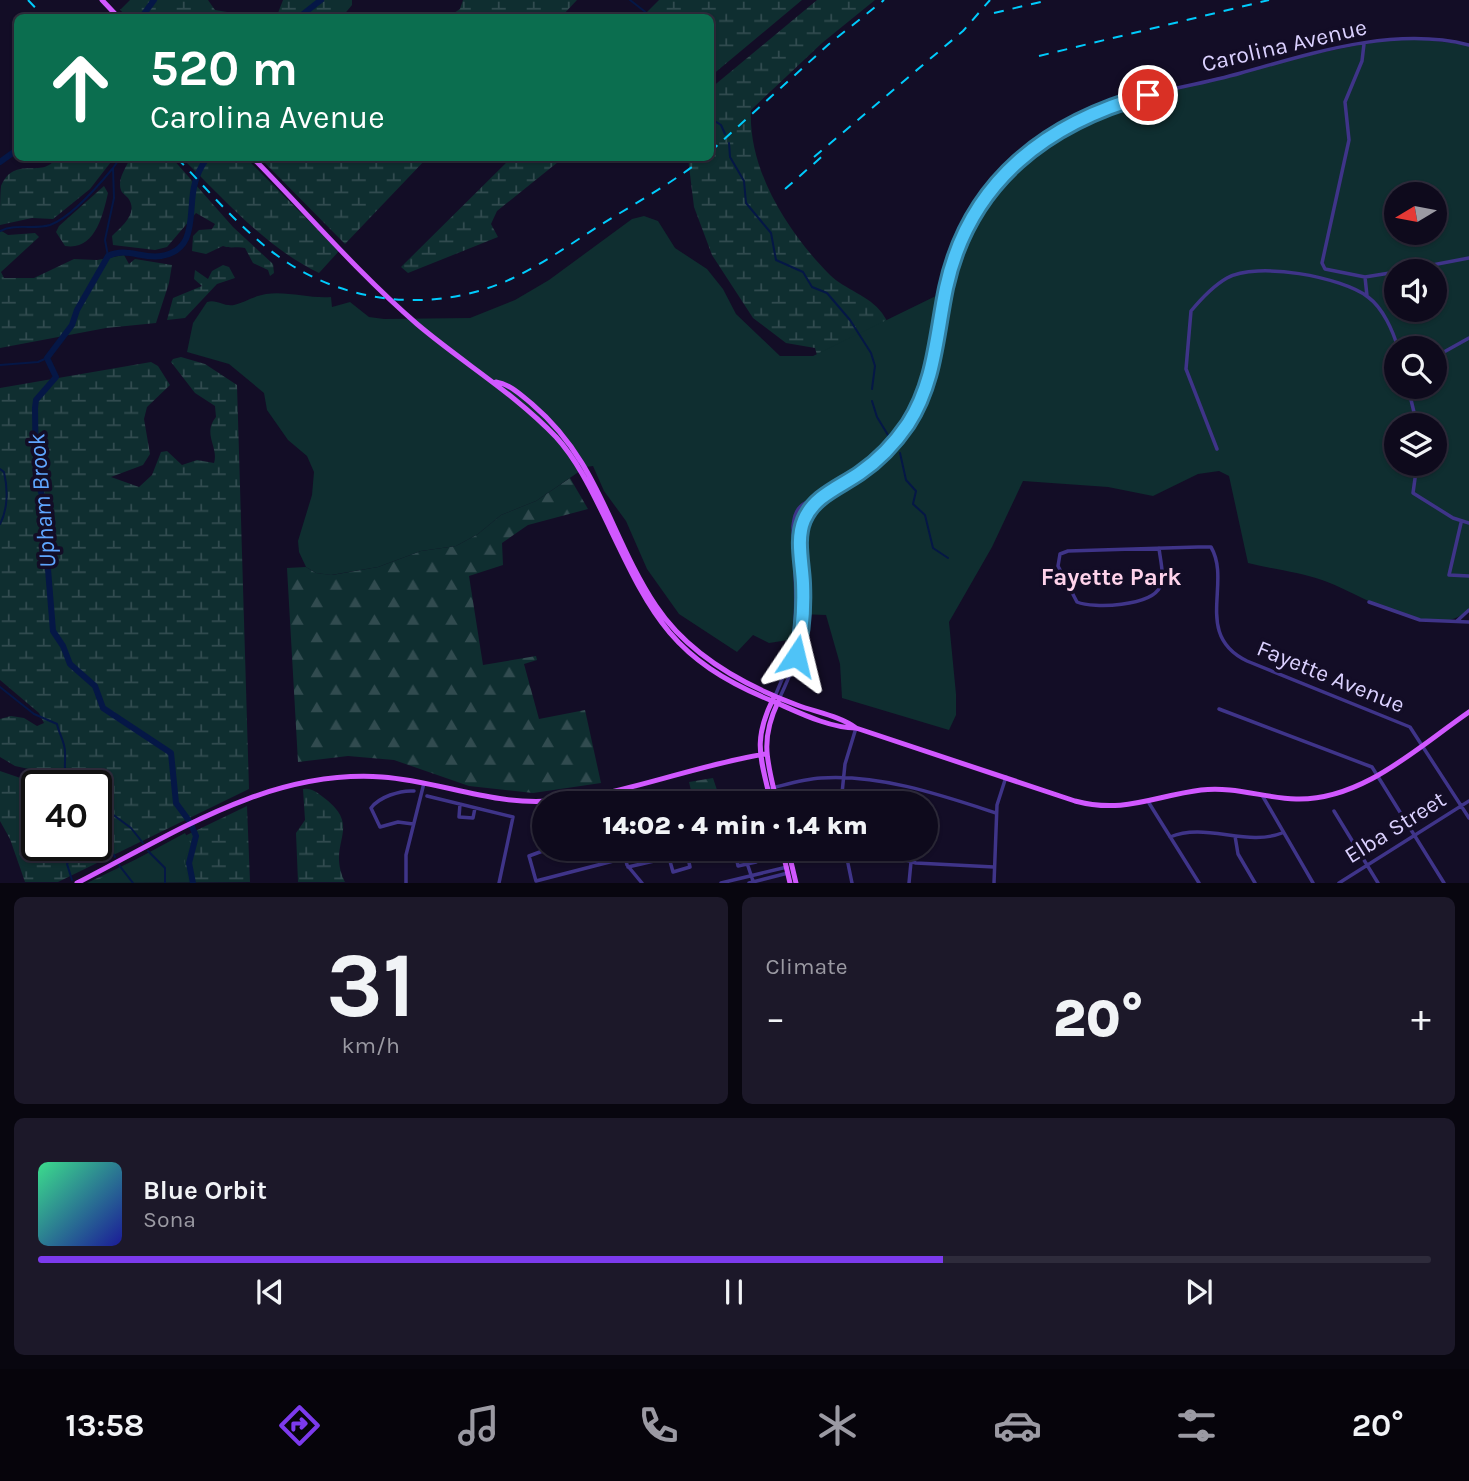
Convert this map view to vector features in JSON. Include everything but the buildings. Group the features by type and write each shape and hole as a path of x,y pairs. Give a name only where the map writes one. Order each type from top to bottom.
{"main road":[{"path":"102,0 115,14"},
{"path":"256,161 416,324 496,382 559,440 584,476 648,606 663,628 702,663 776,699 856,728 1093,805 1119,807 1216,789 1298,799 1329,796 1353,789 1469,712"},
{"path":"771,789 760,728 776,699"},
{"path":"609,791 763,754"},
{"path":"77,883 253,795 311,780 374,776 424,783 480,797 532,801"},
{"path":"787,861 796,883"},
{"path":"789,861 790,883"}],"street":[{"name":"Carolina Avenue","path":"776,699 788,665 797,626 794,517 801,506 819,499 869,467 895,441 913,415 929,380 946,287 970,223 1003,175 1038,144 1074,120 1115,104 1364,44 1421,38 1469,45"},
{"path":"1364,44 1362,61 1345,102 1349,141 1322,263 1325,269 1365,277 1384,274"},
{"path":"1447,262 1469,258"},
{"path":"1217,449 1186,369 1191,311 1199,301 1228,278 1256,271 1300,273 1367,296"},
{"path":"1365,277 1367,296 1389,325 1393,336"},
{"path":"1447,350 1469,338"},
{"path":"1415,476 1413,493 1461,523 1469,523"},
{"path":"776,699 792,670 802,628 803,524 819,499"},
{"path":"1461,523 1448,574 1469,576"},
{"path":"1159,548 1159,589 1148,597 1128,604 1091,605 1077,602 1068,589 1058,559 1062,552 1068,551 1159,548"},
{"name":"Fayette Avenue","path":"1159,548 1212,548 1222,640 1232,653 1408,725 1469,817"},
{"path":"1369,602 1420,620 1469,622"},
{"path":"1458,620 1469,610"},
{"path":"1219,709 1372,767 1444,883"},
{"path":"842,791 856,728"},
{"path":"994,883 996,813 1006,777"},
{"path":"771,789 819,778 843,779 917,789 996,813"},
{"path":"406,883 405,868 424,783"},
{"path":"413,824 398,822 380,827 371,808 377,801 403,792 414,792"},
{"path":"1262,795 1313,883"},
{"path":"427,796 514,820 499,883"},
{"name":"Elba Street","path":"1339,883 1469,801"},
{"path":"1149,803 1199,883"},
{"path":"460,804 459,817 470,820 475,808"},
{"path":"1334,811 1378,883"},
{"path":"1170,837 1186,833 1270,838 1282,833"},
{"path":"1235,836 1238,854 1255,883"},
{"path":"532,855 529,856 536,881 613,861"},
{"path":"626,861 642,883"},
{"path":"628,867 655,861"},
{"path":"669,861 673,872 688,869 691,866 689,861"},
{"path":"736,861 737,865 756,861"},
{"path":"748,861 751,882 790,870"},
{"path":"847,861 852,883"},
{"path":"908,861 994,867"},
{"path":"909,883 911,862"},
{"path":"721,883 752,875 790,870"}],"green space":[{"path":"130,0 208,0 215,10 239,14 125,14 120,10"},
{"path":"283,0 352,0 352,5 344,14 276,14"},
{"path":"463,0 577,0 564,14 452,14 460,9"},
{"path":"659,0 802,0 714,73 714,14 645,14"},
{"path":"817,0 875,0 822,43 751,110 752,133 764,177 786,220 830,275 877,307 889,324 906,361 826,388 815,348 786,343 753,318 712,255 694,207 688,161 714,161 714,86"},
{"path":"1409,38 1469,45 1469,610 1453,619 1435,622 1416,619 1376,605 1322,580 1248,563 1229,476 1219,471 1198,474 1153,496 1108,487 1023,481 992,547 949,622 956,715 949,730 842,698 840,664 826,615 798,614 795,639 769,643 753,635 737,652 679,614 647,569 626,521 604,491 593,466 586,467 536,501 501,515 478,534 456,546 421,551 378,567 331,575 316,573 306,567 299,552 298,541 312,495 314,472 307,456 288,440 267,410 264,393 229,364 187,352 193,323 207,302 234,305 266,294 331,297 332,307 350,302 369,317 384,319 470,318 515,300 549,280 632,219 644,216 658,221 675,248 707,269 723,289 736,314 780,356 813,356 946,291 963,238 987,195 1016,162 1051,136 1090,116 1134,100 1364,44"},
{"path":"53,161 112,161 90,189 53,219 32,218 0,225 1,186 7,177 14,171 50,164"},
{"path":"128,161 175,161 233,227 273,264 274,273 270,276 268,270 253,263 245,248 223,246 206,254 192,251 193,236 199,230 212,229 215,224 196,213 167,247 155,250 113,245 112,236 128,219 132,209 128,198 121,191 122,174"},
{"path":"185,161 249,161 339,251 319,273 281,250 246,221"},
{"path":"263,161 424,161 345,244"},
{"path":"508,161 559,161 497,211 491,224 498,237 408,273 401,267"},
{"path":"104,186 108,193 96,230 84,243 65,246 56,232 59,226"},
{"path":"0,230 8,235 35,233 39,237 1,272 4,278 34,278 74,259 97,260 124,255 129,264 135,259 172,265 156,323 106,328 0,348"},
{"path":"223,265 229,267 235,278 217,284 185,318 167,320 173,298 202,286 194,279 195,270 208,279 212,271"},
{"path":"181,357 205,364 237,385 249,789 112,856 112,770 33,770 15,766 0,757 0,719 11,716 24,718 37,726 44,723 39,713 0,680 0,388 151,362 158,366 170,385 147,407 144,419 150,454 143,465 111,477 139,487 152,475 161,452 167,451 182,465 197,460 214,463 210,429 216,417 215,406 195,393 171,362"},
{"path":"570,478 588,509 528,525 502,543 503,565 469,576 483,665 536,656 537,660 524,664 539,719 585,710 601,783 532,793 469,786 394,760 348,756 298,762 287,568 306,567 316,573 332,575 378,567 421,551 456,546 478,534 501,515 536,501"},
{"path":"0,771 21,778 21,861 101,861 58,882 25,882 10,839 0,821"},
{"path":"713,778 717,791 691,791 689,782"},
{"path":"303,789 323,797 341,818 343,827 339,856 345,882 298,882 296,833 305,820"},
{"path":"247,806 250,882 87,883"},
{"path":"185,833 191,844 184,861 189,882 94,882"}],"waterway":[{"path":"144,14 154,0"},
{"name":"Upham Brook","path":"303,14 321,0"},
{"path":"630,0 648,14"},
{"path":"714,121 721,125 725,134"},
{"path":"729,143 730,157 744,181 746,203 771,233 776,260 803,272 812,287 827,293 850,320 871,353 875,366 872,389"},
{"path":"0,162 14,152"},
{"path":"108,256 105,240 114,198 113,168 118,161"},
{"name":"Upham Brook","path":"193,883 189,863 196,836 190,822 176,803 171,753 103,708 95,686 70,664 53,631 42,495 37,466 35,408 36,400 56,377 47,358 72,325 77,310 108,256 121,253 161,256 182,246 190,227 196,180 205,161"},
{"path":"0,231 12,227 50,225 58,221 84,200 113,168"},
{"path":"0,365 38,362 47,358"},
{"path":"872,401 877,417 888,435"},
{"path":"900,453 906,480 916,491 913,504 925,515 933,548 948,558"},
{"path":"0,469 4,472 7,492 5,512 0,524"},
{"path":"0,687 34,714 57,724 65,748 65,770"},
{"path":"112,814 131,828 143,843"},
{"path":"148,851 165,868 165,883"},
{"path":"112,852 115,857"},
{"path":"69,861 67,864 72,880"},
{"path":"119,865 133,883"}],"railway":[{"path":"28,0 41,14"},
{"path":"714,148 829,44 884,0"},
{"path":"814,157 963,31 990,0"},
{"path":"994,13 1049,0"},
{"path":"1039,56 1269,0"},
{"path":"785,189 826,153"},
{"path":"180,161 243,227 288,263 341,288 398,300 455,296 483,290 511,279 546,260 700,161"}],"district":[{"name":"Fayette Park","path":"1111,577"}],"route":[{"path":"796,656 802,628 800,541 804,519 819,499 877,460 895,441 913,415 928,386 953,262 981,204 1007,171 1059,129 1107,107 1148,95"}]}
